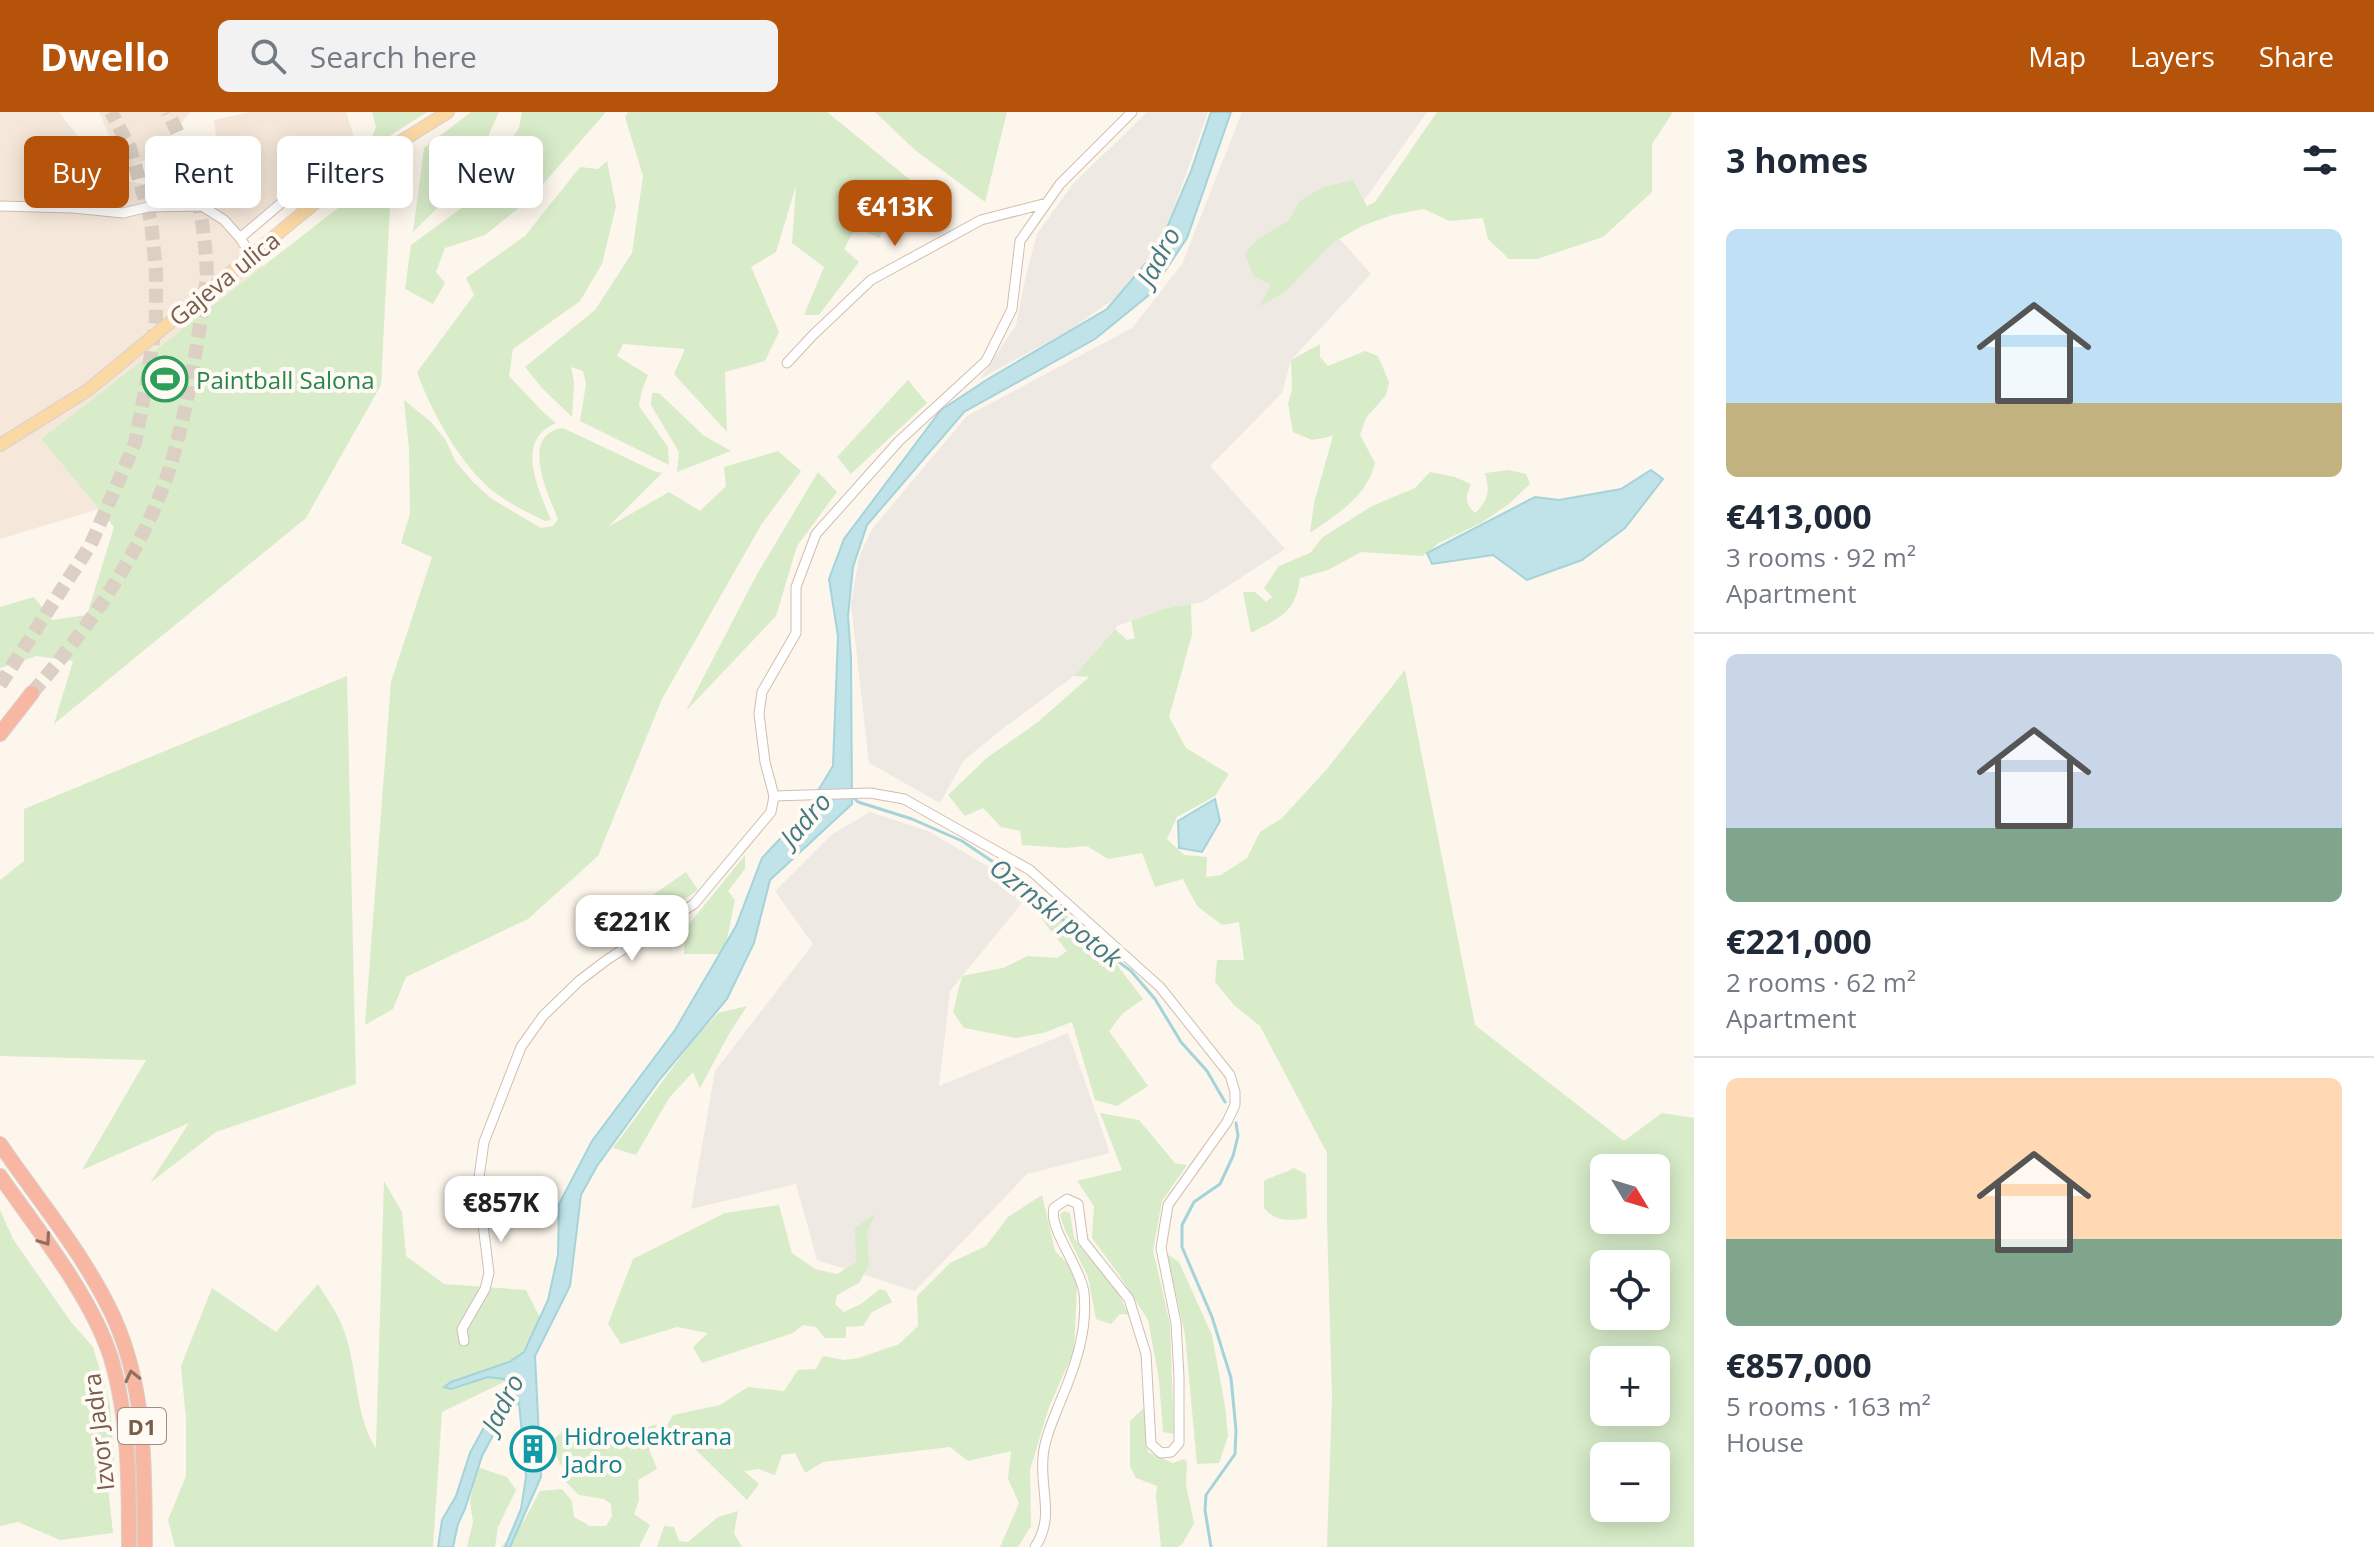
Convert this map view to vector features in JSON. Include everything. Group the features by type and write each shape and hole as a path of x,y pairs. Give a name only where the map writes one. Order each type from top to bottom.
{"highway":[{"path":"0,734 32,693"},
{"name":"Izvor Jadra","path":"0,1144 79,1257 114,1318 129,1360 145,1448 145,1542"},
{"name":"Izvor Jadra","path":"0,1176 72,1278 111,1357 126,1442 129,1541"}],"main road":[{"name":"Gajeva ulica","path":"410,136 448,112"},
{"name":"Gajeva ulica","path":"2,442 88,390 309,208"}],"street":[{"path":"464,1341 462,1329 485,1289 489,1273 478,1184 484,1142 521,1047 543,1016 579,981 694,904 771,812 774,796 765,762 759,714 762,692 796,633 796,587 816,534 899,441 986,361 1012,309 1020,241 1060,184 1132,112"},
{"path":"787,363 871,280 981,220 1047,203"},
{"path":"0,206 123,213 148,207 202,206 224,220 251,255"},
{"path":"240,238 277,207"},
{"path":"774,796 870,793 904,799 1030,870 1160,987 1230,1075 1235,1105 1227,1122 1168,1205 1161,1248 1176,1323 1179,1377 1179,1443 1171,1452 1161,1453 1151,1444 1146,1354 1129,1299 1083,1241 1078,1204 1067,1199 1054,1208 1055,1224 1076,1266 1085,1309 1078,1354 1043,1455 1048,1510 1035,1547"}],"shaded area":[{"path":"0,112 59,112 78,136 24,136 24,208 129,208 129,182 145,184 145,208 261,208 261,136 216,136 214,120 250,112 346,112 354,136 277,136 277,208 284,208 248,239 263,266 41,439 99,509 0,539"},
{"path":"99,112 191,112 170,136 145,136 145,160 129,167 129,136 109,136"},
{"path":"1147,112 1208,112 1168,225 1142,268 1123,293 1068,331 980,379 1016,325 1037,234 1072,185"},
{"path":"1242,112 1427,112 1338,237 1371,274 1291,360 1282,393 1210,466 1285,549 1203,602 1162,609 1117,626 1074,676 964,760 940,803 869,763 851,604 859,557 872,529 967,416 1132,328 1182,264"},
{"path":"870,812 928,831 1031,892 950,991 939,1086 1068,1033 1110,1153 1027,1174 915,1291 817,1260 796,1184 691,1209 715,1071 813,944 775,891 831,835"}],"green space":[{"path":"372,112 427,112 389,136 372,136 376,127"},
{"path":"471,112 499,112 488,136 440,136"},
{"path":"522,112 606,112 543,184 543,136 514,136"},
{"path":"628,112 827,112 914,183 879,238 856,227 844,249 859,262 819,315 804,315 824,267 792,243 796,186 776,252 751,267 779,332 765,361 725,372 727,432 674,374 685,349 623,344 617,356 648,375 639,406 668,447 669,465 580,421 586,384 583,371 571,367 574,382 572,417 525,367 595,310 632,253 643,176 625,117"},
{"path":"875,112 1007,112 985,202 915,150"},
{"path":"1437,112 1673,112 1652,144 1652,192 1603,237 1537,259 1509,259 1488,239 1483,218 1449,221 1424,209 1392,215 1362,226 1332,243 1286,291 1259,307 1271,285 1253,276 1245,253 1258,239 1288,221 1300,201 1321,188 1353,180 1367,206 1375,202"},
{"path":"429,144 429,208 437,208 413,232 424,148"},
{"path":"607,161 616,206 602,264 580,301 513,349 509,376 556,423 543,431 533,453 536,480 551,520 545,521 500,496 475,474 446,432 417,372 474,295 466,278 525,236 580,167 598,169"},
{"path":"338,208 390,208 381,385 306,518 54,724 73,661 36,656 0,668 0,607 34,597 52,620 87,615 114,527 41,439"},
{"path":"462,208 519,208 485,235 445,248 436,272 445,283 433,304 405,289 411,245"},
{"path":"1320,344 1320,357 1328,366 1365,351 1378,356 1389,382 1386,395 1366,418 1360,435 1375,463 1371,475 1350,504 1310,533 1314,503 1333,436 1312,440 1293,432 1288,404 1292,390 1291,360"},
{"path":"908,380 927,403 851,474 837,457"},
{"path":"652,393 659,393 703,435 731,451 677,472 679,452 651,405"},
{"path":"404,400 430,421 473,482 492,499 541,528 553,526 558,519 544,481 539,453 542,441 550,433 563,428 662,473 608,527 669,492 700,511 726,486 724,467 778,451 801,471 761,525 662,699 598,856 528,919 406,977 393,1009 365,1025 391,682 432,557 401,543 410,514 409,449"},
{"path":"1509,470 1526,474 1530,484 1509,504 1481,523 1439,543 1423,556 1361,552 1328,570 1300,578 1295,599 1285,613 1251,633 1243,592 1255,592 1266,602 1272,597 1264,588 1279,566 1310,553 1323,537 1372,506 1415,488 1430,472 1471,484 1467,499 1475,513 1487,495 1485,473"},
{"path":"818,472 837,492 797,546 776,616 686,711 756,576"},
{"path":"1191,604 1192,635 1169,717 1186,748 1229,774 1215,796 1177,817 1167,839 1184,855 1207,857 1206,877 1221,875 1247,858 1260,832 1282,818 1327,769 1405,670 1475,1025 1624,1141 1662,1113 1694,1118 1694,1547 1327,1547 1332,1397 1327,1153 1260,1026 1234,1005 1215,982 1217,960 1244,960 1239,922 1222,925 1197,906 1183,879 1155,887 1142,853 1108,859 1087,846 1022,845 1020,831 1001,827 983,808 965,816 948,795 988,757 1038,722 1089,677 1074,676 1115,629 1127,640 1135,638 1131,621 1162,609"},
{"path":"347,676 356,1084 216,1132 150,1183 189,1123 82,1170 146,1060 0,1056 0,880 24,861 24,809"},
{"path":"745,855 745,869 728,891 735,900 724,954 684,954 685,929"},
{"path":"686,872 698,890 666,912 654,894"},
{"path":"1045,894 1117,965 1143,999 1122,1014 1109,1031 1148,1086 1117,1106 1095,1100 1072,1022 1043,1033 1016,1038 964,1028 953,1012 962,976 1003,968 1028,956 1057,958 1067,951 1036,912"},
{"path":"747,1006 700,1088 693,1072 669,1098 636,1155 613,1148 693,1040 718,1013"},
{"path":"1100,1113 1139,1120 1175,1163 1187,1165 1162,1201 1153,1250 1170,1324 1174,1434 1163,1432 1159,1380 1148,1320 1092,1238 1094,1206 1077,1181 1122,1170"},
{"path":"1294,1168 1306,1174 1307,1218 1278,1218 1264,1208 1264,1181"},
{"path":"384,1181 402,1212 406,1256 444,1284 526,1290 540,1318 508,1380 442,1412 433,1547 175,1547 168,1520 186,1476 186,1419 181,1366 212,1288 276,1332 318,1284 343,1328 364,1421 376,1448"},
{"path":"1042,1195 1055,1251 1068,1264 1077,1286 1074,1351 1049,1407 1030,1470 1031,1526 1018,1547 1000,1547 1019,1503 1008,1479 1011,1451 968,1461 950,1447 823,1462 805,1473 795,1453 782,1455 775,1475 759,1469 744,1471 759,1484 747,1500 689,1443 666,1427 673,1415 720,1405 748,1387 784,1391 798,1370 816,1369 823,1356 844,1360 859,1358 899,1344 918,1326 917,1296 950,1263 986,1246 1008,1217"},
{"path":"779,1205 792,1253 815,1269 837,1274 856,1262 855,1228 875,1214 867,1233 869,1265 859,1283 837,1295 835,1304 844,1312 861,1304 880,1289 886,1291 892,1302 872,1312 863,1326 846,1327 846,1338 825,1338 816,1327 803,1325 793,1333 702,1363 693,1347 708,1333 677,1327 621,1344 608,1324 633,1259 725,1213"},
{"path":"0,1210 13,1239 71,1322 93,1347 110,1404 115,1475 108,1487 113,1533 60,1540 18,1522 0,1526"},
{"path":"1064,1211 1070,1213 1074,1237 1079,1246 1116,1289 1129,1315 1120,1314 1111,1324 1096,1319 1088,1277 1060,1215"},
{"path":"1167,1254 1179,1262 1212,1335 1228,1436 1219,1463 1197,1464 1185,1335"},
{"path":"1146,1406 1145,1440 1148,1452 1173,1463 1184,1459 1187,1462 1186,1485 1194,1523 1178,1547 1161,1547 1157,1486 1136,1478 1130,1466 1130,1421"},
{"path":"657,1424 649,1449 657,1469 638,1480 639,1500 634,1514 650,1525 639,1547 501,1547 524,1521 540,1491 562,1489 572,1501 574,1517 590,1526 606,1526 612,1516 611,1504 604,1499 579,1495 563,1479 562,1467 551,1443 558,1435 574,1429 584,1431 588,1447"},
{"path":"477,1467 507,1477 516,1490 498,1527 495,1547 467,1547 473,1522 470,1502"},
{"path":"738,1511 734,1533 742,1547 657,1547 664,1526 674,1527 679,1541 688,1542 718,1517"}],"water":[{"name":"Jadro","path":"1211,112 1231,112 1187,238 1149,295 1095,339 964,412 867,525 853,567 848,616 852,804 770,880 754,943 727,999 660,1079 597,1166 581,1195 570,1286 535,1356 541,1477 510,1547 505,1547 521,1509 526,1477 519,1403 506,1411 482,1456 453,1547 438,1547 442,1520 456,1496 470,1453 508,1383 504,1379 488,1377 451,1389 444,1387 509,1362 524,1352 548,1300 558,1255 559,1204 592,1141 675,1030 736,926 762,858 805,812 833,766 838,636 829,579 844,539 941,410 1107,309 1158,249 1191,171"},
{"path":"1651,470 1663,479 1625,528 1582,560 1527,580 1493,555 1432,564 1427,553 1535,497 1559,500 1621,489"},
{"path":"1215,799 1220,821 1202,852 1179,848 1178,821"}],"waterway":[{"name":"Ozrnski potok","path":"852,796 858,802 912,819 962,841 1023,882 1055,914 1131,971 1155,999 1181,1042 1207,1071 1225,1102"},
{"name":"Ozrnski potok","path":"1211,1547 1205,1510 1206,1495 1235,1454 1236,1430 1231,1378 1212,1317 1182,1247 1182,1225 1194,1202 1220,1184 1233,1156 1238,1136 1236,1123"}],"tunnel":[{"path":"0,685 91,544 135,443 156,320 156,272 151,221 130,148 111,112"},
{"path":"32,693 94,614 130,557 160,496 183,418 207,277 204,234 196,193 185,152 168,112"}],"place":[{"name":"Paintball Salona","path":"165,379"},
{"name":"Hidroelektrana Jadro","path":"533,1449"}]}
